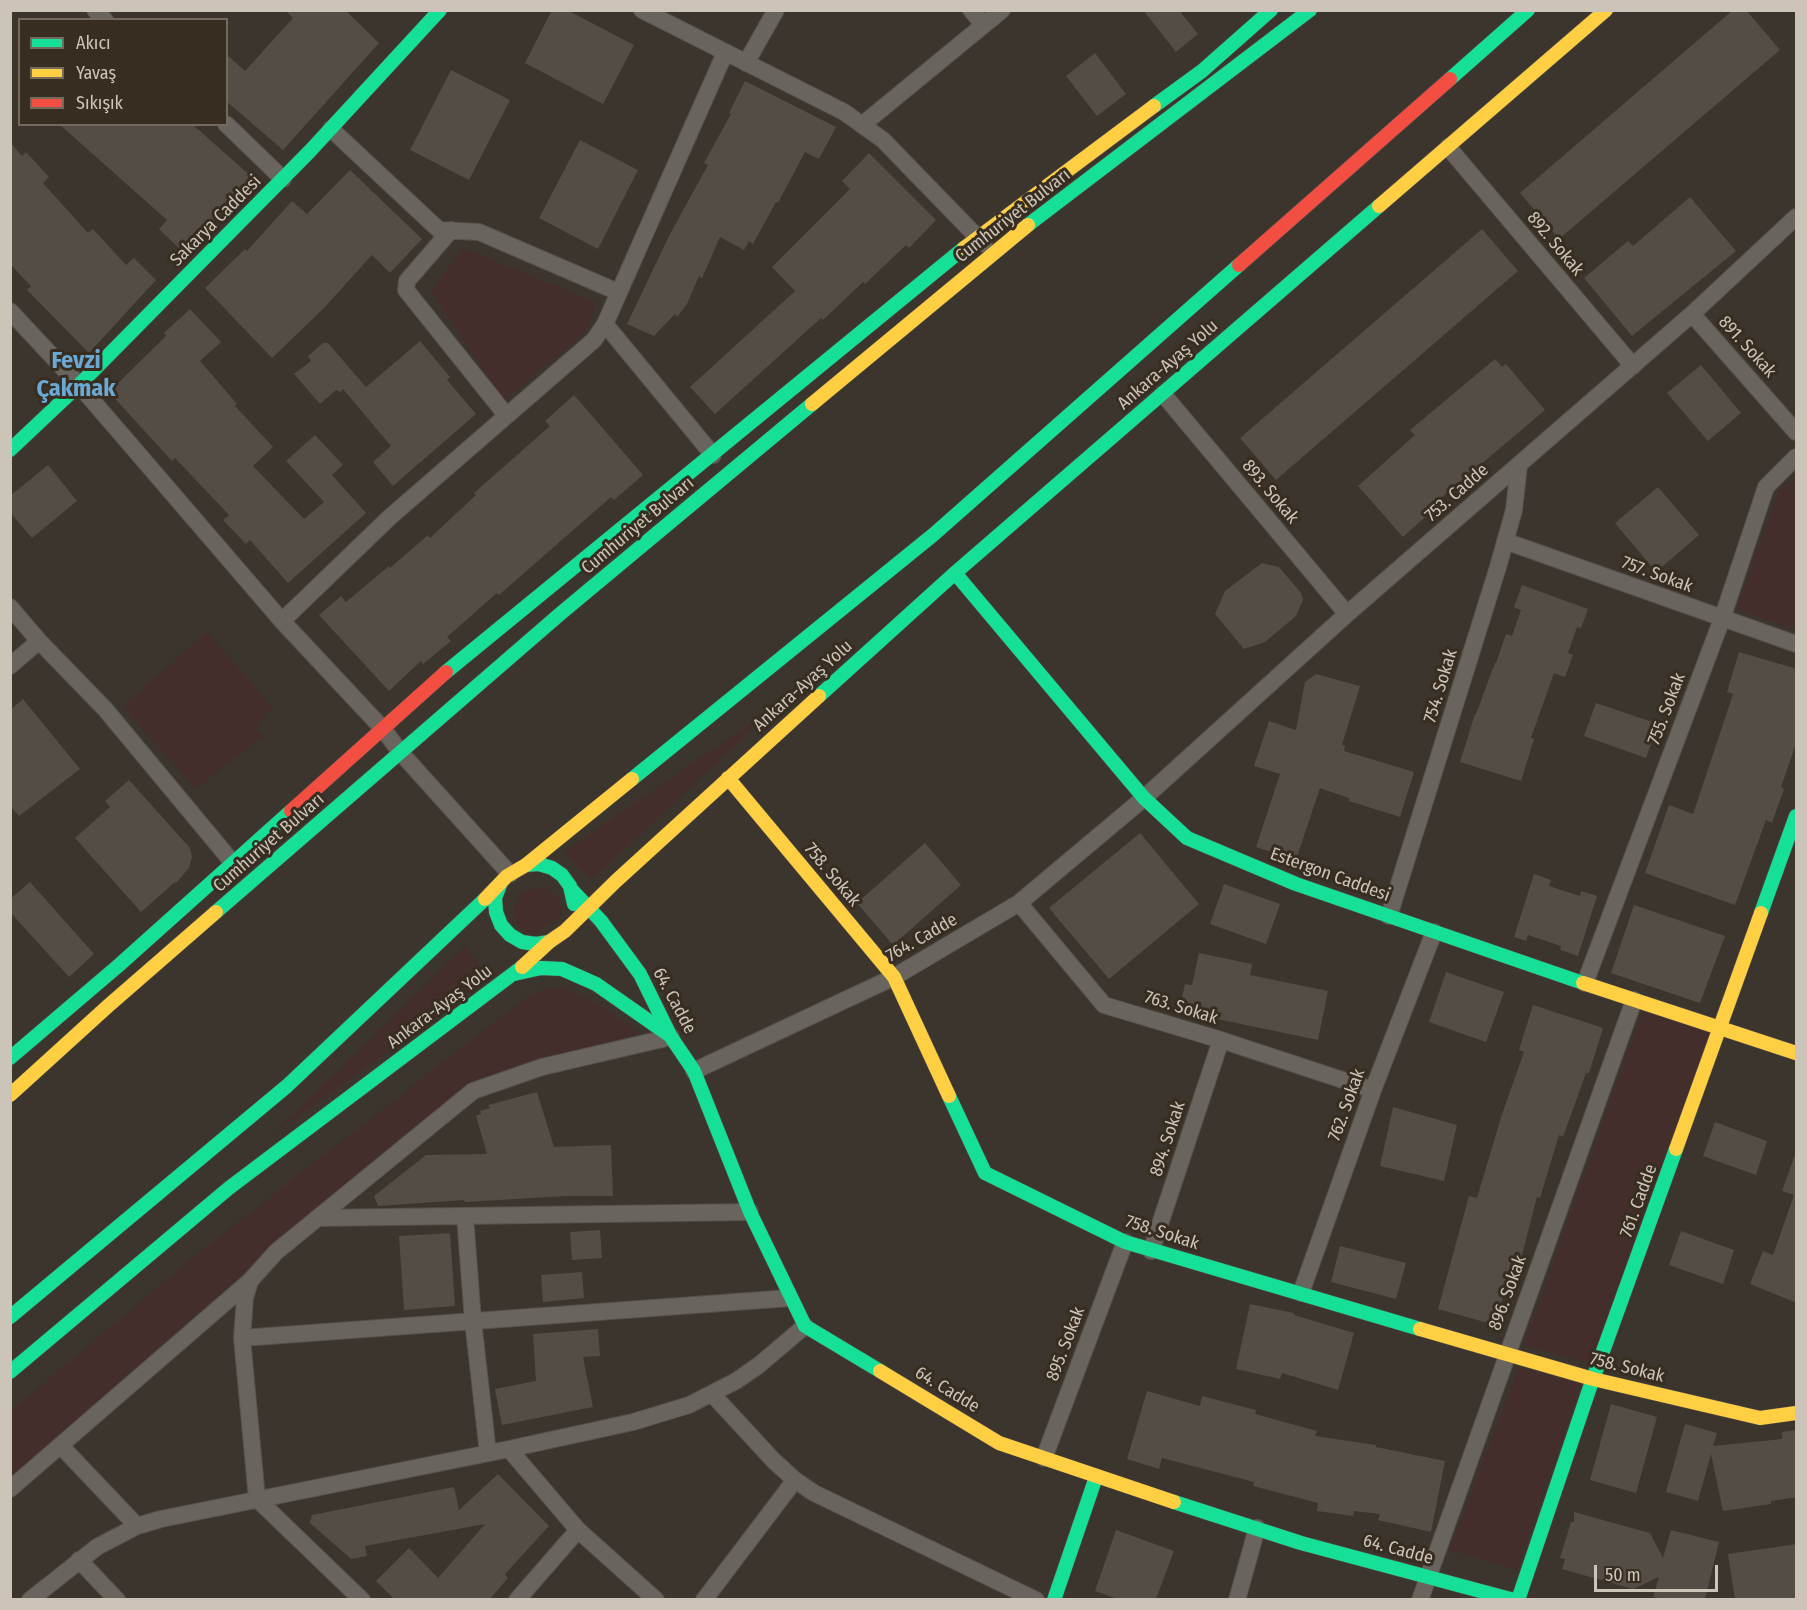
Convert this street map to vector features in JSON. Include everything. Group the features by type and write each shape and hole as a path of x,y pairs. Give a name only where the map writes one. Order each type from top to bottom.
{"main road":[{"name":"Sakarya Caddesi","path":"10,450 80,385 283,179 440,10"},
{"name":"Cumhuriyet Bulvarı","path":"10,1058 118,966 453,666 978,236 1202,71 1272,10"},
{"name":"Cumhuriyet Bulvarı","path":"12,1089 560,614 991,254 1310,10"},
{"name":"Ankara-Ayaş Yolu","path":"10,1317 287,1086 505,879 526,865 933,535 1528,10"},
{"name":"Ankara-Ayaş Yolu","path":"10,1372 229,1188 514,975 542,945 565,932 589,906 728,778 955,573 1606,10"},
{"name":"Estergon Caddesi","path":"955,573 1144,798 1187,838 1296,884 1634,1000 1797,1053"},
{"name":"758. Sokak","path":"728,778 894,977 985,1173 1125,1242 1151,1251 1593,1379 1760,1418 1797,1413"},
{"name":"761. Cadde","path":"1516,1599 1593,1379 1797,816"},
{"path":"526,865 539,864 552,868 562,875 574,898 574,911 570,924"},
{"path":"505,879 495,898 496,912 501,925 510,935 522,942 542,945 562,969"},
{"name":"64. Cadde","path":"571,889 589,906 640,974 671,1037 694,1071 750,1212 790,1298 806,1326 999,1443 1301,1543 1516,1599"},
{"path":"514,975 541,968 562,969 596,984 671,1037"},
{"path":"1054,1599 1096,1477"}],"street":[{"path":"642,10 844,112 883,140 978,236 991,254"},
{"path":"746,63 776,10"},
{"path":"971,10 984,25"},
{"path":"862,125 1002,10"},
{"path":"282,621 390,517 594,340 605,324 725,53"},
{"path":"228,126 283,179"},
{"path":"331,129 439,230 479,232 618,292"},
{"name":"892. Sokak","path":"1448,147 1633,366"},
{"name":"753. Cadde","path":"1144,798 1347,614 1692,314 1797,217"},
{"path":"452,230 407,280 406,290 506,415"},
{"path":"10,311 80,385 282,621 383,729 505,879"},
{"name":"891. Sokak","path":"1692,314 1797,432"},
{"path":"605,324 713,455"},
{"name":"893. Sokak","path":"1163,394 1347,614"},
{"name":"755. Sokak","path":"1585,983 1722,619 1766,487 1797,457"},
{"name":"754. Sokak","path":"1389,916 1514,510 1519,465"},
{"name":"757. Sokak","path":"1505,541 1797,644"},
{"path":"10,607 105,710 233,862"},
{"path":"10,666 39,641"},
{"name":"764. Cadde","path":"694,1071 894,977 1019,903 1144,798"},
{"name":"763. Sokak","path":"1019,903 1104,1005 1221,1040 1372,1090"},
{"name":"762. Sokak","path":"1301,1293 1372,1090 1434,932"},
{"name":"896. Sokak","path":"1420,1599 1634,1000"},
{"path":"10,1489 250,1281 276,1252 473,1091 543,1067 671,1037"},
{"name":"894. Sokak","path":"1151,1251 1221,1040"},
{"path":"317,1218 750,1212"},
{"path":"465,1216 473,1321 488,1453"},
{"name":"895. Sokak","path":"1044,1458 1125,1242"},
{"path":"250,1281 245,1298 242,1338 257,1499 362,1599"},
{"path":"242,1338 790,1298"},
{"path":"30,1599 107,1541 137,1526 161,1519 509,1449 665,1414 713,1395 759,1365 806,1326"},
{"path":"713,1395 795,1480 814,1494 1036,1599"},
{"path":"61,1446 137,1526"},
{"path":"509,1449 578,1530 656,1599"},
{"path":"704,1599 795,1480"},
{"path":"1237,1599 1257,1528"},
{"path":"517,1599 578,1530"},
{"path":"79,1560 117,1599"}],"shaded area":[{"path":"463,248 596,302 587,330 504,401 431,291"},
{"path":"1796,478 1796,630 1737,610 1778,492"},
{"path":"207,632 272,707 256,729 263,736 196,789 123,706"},
{"path":"783,701 591,880 564,852"},
{"path":"539,887 547,889 559,900 562,915 534,935 521,929 516,922 514,906 523,892"},
{"path":"465,946 489,978 272,1135"},
{"path":"563,987 587,998 640,1033 495,1073 465,1087 304,1220 11,1477 11,1411 191,1259 524,999 544,989"},
{"path":"1643,1010 1710,1032 1591,1363 1524,1346"},
{"path":"1519,1367 1581,1384 1518,1570 1450,1550"}],"building":[{"path":"285,10 345,10 379,43 283,150 228,103 228,56 245,71 293,18"},
{"path":"552,10 567,10 634,45 603,104 525,63"},
{"path":"1143,10 1179,10 1198,34 1176,52"},
{"path":"1733,10 1746,10 1780,50 1559,239 1520,193"},
{"path":"1095,53 1126,94 1097,116 1066,76"},
{"path":"451,70 510,100 469,180 410,150"},
{"path":"745,81 836,127 819,159 805,152 753,244 749,241 744,250 720,237 702,278 699,276 687,304 677,317 675,314 654,336 627,324 670,234 708,165 704,163 731,114 729,113"},
{"path":"61,126 194,126 253,178 184,253 159,229 167,220"},
{"path":"580,140 638,170 598,249 539,218"},
{"path":"10,142 22,156 26,152 49,177 43,183 88,233 93,229 126,265 134,258 156,280 89,353 27,290 31,286 10,264"},
{"path":"869,153 936,220 909,248 906,245 865,284 863,282 823,320 821,318 715,414 690,387 795,291 772,267 850,189 842,181"},
{"path":"350,170 422,239 390,273 372,255 324,308 272,358 205,288 245,249 247,251 292,201 307,214"},
{"path":"1690,197 1736,251 1632,336 1584,278 1628,241 1633,246"},
{"path":"1482,229 1518,271 1276,480 1240,438"},
{"path":"190,309 221,342 200,361 237,404 235,406 273,447 253,466 304,519 324,502 286,461 315,435 343,465 332,475 366,513 288,583 250,540 246,544 223,520 229,515 175,458 172,461 109,392 166,336 164,333"},
{"path":"420,341 450,377 447,380 476,414 393,486 373,462 391,446 343,389 340,392 336,390 320,404 294,374 311,361 308,356 323,343 328,343 366,387"},
{"path":"1495,359 1502,367 1506,364 1545,410 1440,499 1442,502 1403,537 1358,486 1415,435 1410,430"},
{"path":"1701,365 1741,413 1708,441 1667,393"},
{"path":"574,395 643,475 614,500 611,497 499,595 497,593 447,637 451,641 423,664 421,661 389,691 319,615 341,596 346,602 428,535 430,538 476,495 474,493 550,426 545,421"},
{"path":"48,465 77,501 32,538 10,512 10,496"},
{"path":"1658,487 1699,535 1656,572 1615,523"},
{"path":"1262,563 1279,567 1301,593 1303,600 1296,616 1265,642 1244,649 1215,614 1225,591"},
{"path":"1522,585 1588,609 1581,628 1577,627 1568,653 1573,655 1565,677 1554,673 1531,738 1534,739 1521,781 1460,762 1475,714 1506,634 1512,636 1521,610 1514,607"},
{"path":"1739,652 1797,669 1797,741 1781,787 1784,789 1772,823 1766,820 1735,905 1645,873 1669,805 1693,814 1733,694 1727,692"},
{"path":"1316,674 1360,686 1342,745 1345,746 1344,751 1414,772 1400,817 1349,801 1349,798 1320,788 1296,860 1256,847 1280,774 1254,766 1269,721 1296,730 1305,682"},
{"path":"23,699 80,769 19,816 10,806 10,710"},
{"path":"1596,703 1658,724 1646,758 1584,736"},
{"path":"129,780 190,848 192,857 189,868 176,883 141,912 75,838 110,807 105,801"},
{"path":"1140,833 1199,904 1109,979 1049,908"},
{"path":"925,843 961,885 893,945 857,903"},
{"path":"1534,874 1551,880 1549,886 1580,896 1581,891 1597,896 1578,956 1560,950 1561,946 1528,935 1526,941 1514,937"},
{"path":"30,882 94,954 69,977 10,912 10,899"},
{"path":"1224,884 1280,904 1266,944 1210,924"},
{"path":"1634,905 1725,936 1700,1003 1611,973"},
{"path":"1199,953 1252,964 1250,975 1328,991 1318,1040 1179,1011 1185,984 1192,985"},
{"path":"1446,972 1504,992 1486,1042 1429,1022"},
{"path":"1533,1005 1603,1028 1589,1073 1586,1073 1563,1137 1559,1135 1540,1198 1537,1197 1521,1259 1514,1257 1495,1325 1438,1309 1469,1196 1477,1198 1502,1114 1524,1052 1519,1050"},
{"path":"537,1092 554,1147 611,1145 613,1196 566,1196 465,1202 464,1200 378,1206 374,1196 426,1155 487,1154 476,1116 481,1114 480,1111 490,1108 488,1105"},
{"path":"1393,1107 1457,1125 1444,1181 1380,1166"},
{"path":"1715,1122 1767,1141 1756,1175 1703,1156"},
{"path":"1795,1155 1797,1155 1797,1303 1750,1284 1763,1251 1773,1255 1794,1195 1782,1191"},
{"path":"600,1230 602,1258 572,1260 570,1232"},
{"path":"1681,1231 1734,1250 1723,1284 1669,1265"},
{"path":"450,1233 455,1306 404,1310 399,1236"},
{"path":"1340,1246 1406,1263 1396,1299 1331,1282"},
{"path":"582,1272 584,1298 543,1302 541,1275"},
{"path":"1250,1304 1294,1313 1294,1315 1354,1333 1338,1390 1282,1373 1280,1379 1236,1369"},
{"path":"598,1329 600,1356 583,1357 593,1407 502,1425 495,1389 536,1381 533,1334"},
{"path":"1147,1391 1200,1406 1202,1396 1256,1410 1255,1414 1317,1431 1315,1436 1376,1445 1376,1447 1445,1461 1431,1532 1378,1520 1380,1514 1354,1511 1353,1516 1317,1511 1318,1503 1253,1486 1254,1482 1162,1458 1159,1469 1127,1459"},
{"path":"1611,1404 1657,1417 1636,1493 1590,1480"},
{"path":"1685,1424 1717,1433 1713,1446 1782,1439 1782,1432 1797,1430 1797,1497 1771,1501 1771,1504 1723,1511 1711,1454 1698,1501 1666,1492"},
{"path":"498,1474 549,1526 505,1574 508,1578 490,1599 394,1599 376,1581 409,1548 438,1578 485,1524 365,1546 367,1556 351,1559 310,1523 312,1515 454,1487 459,1510"},
{"path":"1574,1512 1650,1533 1663,1558 1671,1530 1719,1542 1705,1599 1653,1597 1659,1577 1633,1589 1562,1569 1565,1559 1560,1558 1571,1522 1574,1522"},
{"path":"1116,1530 1174,1551 1156,1599 1118,1599 1095,1591"},
{"path":"1797,1544 1797,1598 1735,1599 1728,1554"}],"traffic: fast":[{"path":"10,450 79,385 310,151 440,10"},
{"path":"1154,106 1202,71 1271,10"},
{"path":"1028,225 1310,10"},
{"path":"1450,79 1528,10"},
{"path":"819,696 955,573 1379,206"},
{"path":"446,672 964,248"},
{"path":"632,779 933,535 1239,265"},
{"path":"216,912 560,614 812,404"},
{"path":"955,573 1144,798 1187,838 1296,884 1583,983"},
{"path":"10,1058 118,966 291,811"},
{"path":"1761,913 1796,816"},
{"path":"526,865 539,864 552,868 562,875 570,886 574,904"},
{"path":"500,885 495,898 496,912 501,925 510,935 522,942 536,944 549,942"},
{"path":"571,889 601,921 640,974 671,1037 694,1071 750,1212 805,1326 880,1371"},
{"path":"10,1317 287,1086 485,899"},
{"path":"10,1372 229,1188 522,967"},
{"path":"514,974 541,968 562,969 596,984 669,1035"},
{"path":"949,1096 985,1173 1125,1242 1420,1329"},
{"path":"1518,1600 1589,1390 1676,1149"},
{"path":"1054,1600 1096,1477"},
{"path":"1174,1502 1301,1543 1514,1600"}],"traffic: slow":[{"path":"1379,206 1606,10"},
{"path":"964,248 1154,106"},
{"path":"812,404 1028,225"},
{"path":"522,967 549,942 565,931 616,881 819,696"},
{"path":"728,778 894,977 949,1096"},
{"path":"485,899 507,876 526,865 632,779"},
{"path":"10,1095 216,912"},
{"path":"1676,1149 1761,913"},
{"path":"1583,983 1796,1053"},
{"path":"1420,1329 1593,1379 1760,1418 1796,1413"},
{"path":"880,1371 999,1443 1174,1502"}],"traffic: jam":[{"path":"1239,265 1450,79"},
{"path":"291,811 446,672"}],"district":[{"name":"Fevzi Çakmak","path":"76,375"}]}
